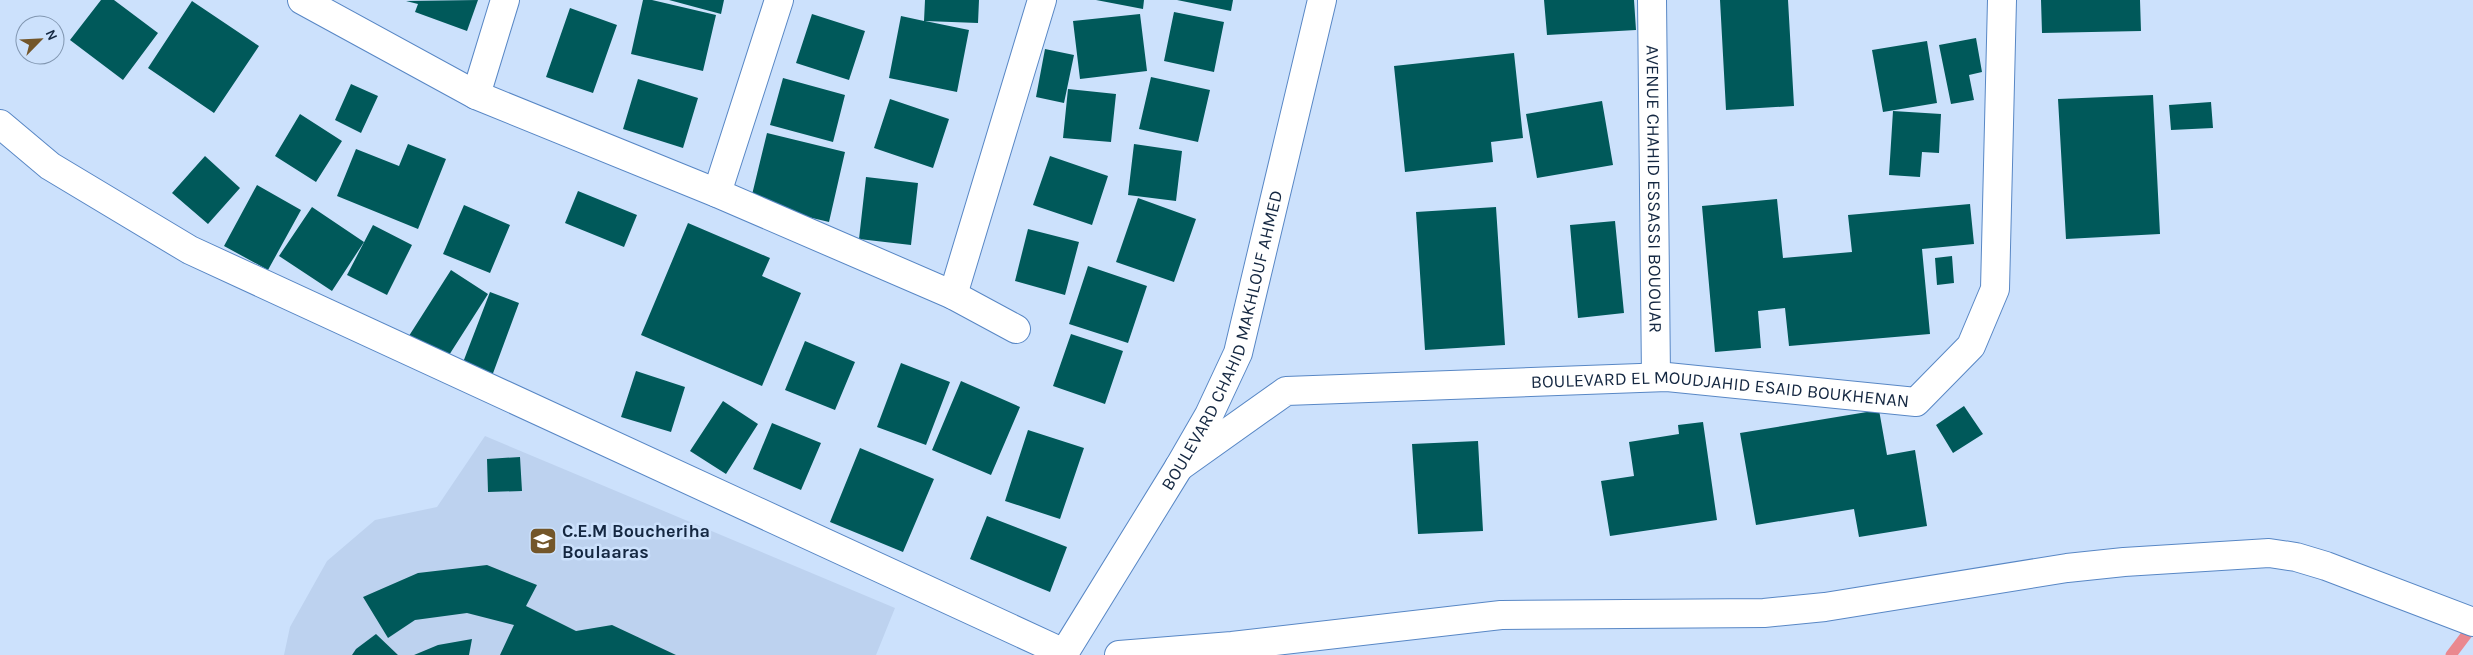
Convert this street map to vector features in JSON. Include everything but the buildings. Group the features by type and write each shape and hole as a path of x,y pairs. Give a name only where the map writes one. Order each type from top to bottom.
{"street":[{"path":"302,0 476,95 717,193 953,295 1016,330"},
{"path":"476,95 505,0"},
{"path":"717,193 779,0"},
{"path":"953,295 1042,0"},
{"name":"BOULEVARD CHAHID MAKHLOUF AHMED","path":"1063,654 1179,467 1209,415 1238,353 1322,0"},
{"name":"AVENUE CHAHID ESSASSI BOUOUAR","path":"1652,0 1656,377"},
{"name":"BOULEVARD EL MOUDJAHID ESAID BOUKHENAN","path":"1179,467 1286,391 1656,377 1916,402 1972,346 1995,288 2002,0"},
{"path":"0,124 50,166 190,250 1063,654"},
{"path":"1119,655 1232,646 1501,616 1764,613 1825,608 2114,563 2269,553 2296,557 2326,566 2433,605 2473,622"}],"shaded area":[{"name":"C.E.M Boucheriha Boulaaras","path":"485,436 895,608 876,655 284,655 290,627 327,561 375,520 437,507"}],"waterway":[{"path":"2451,655 2473,626"}],"place":[{"name":"C.E.M Boucheriha Boulaaras","path":"543,541"}]}
